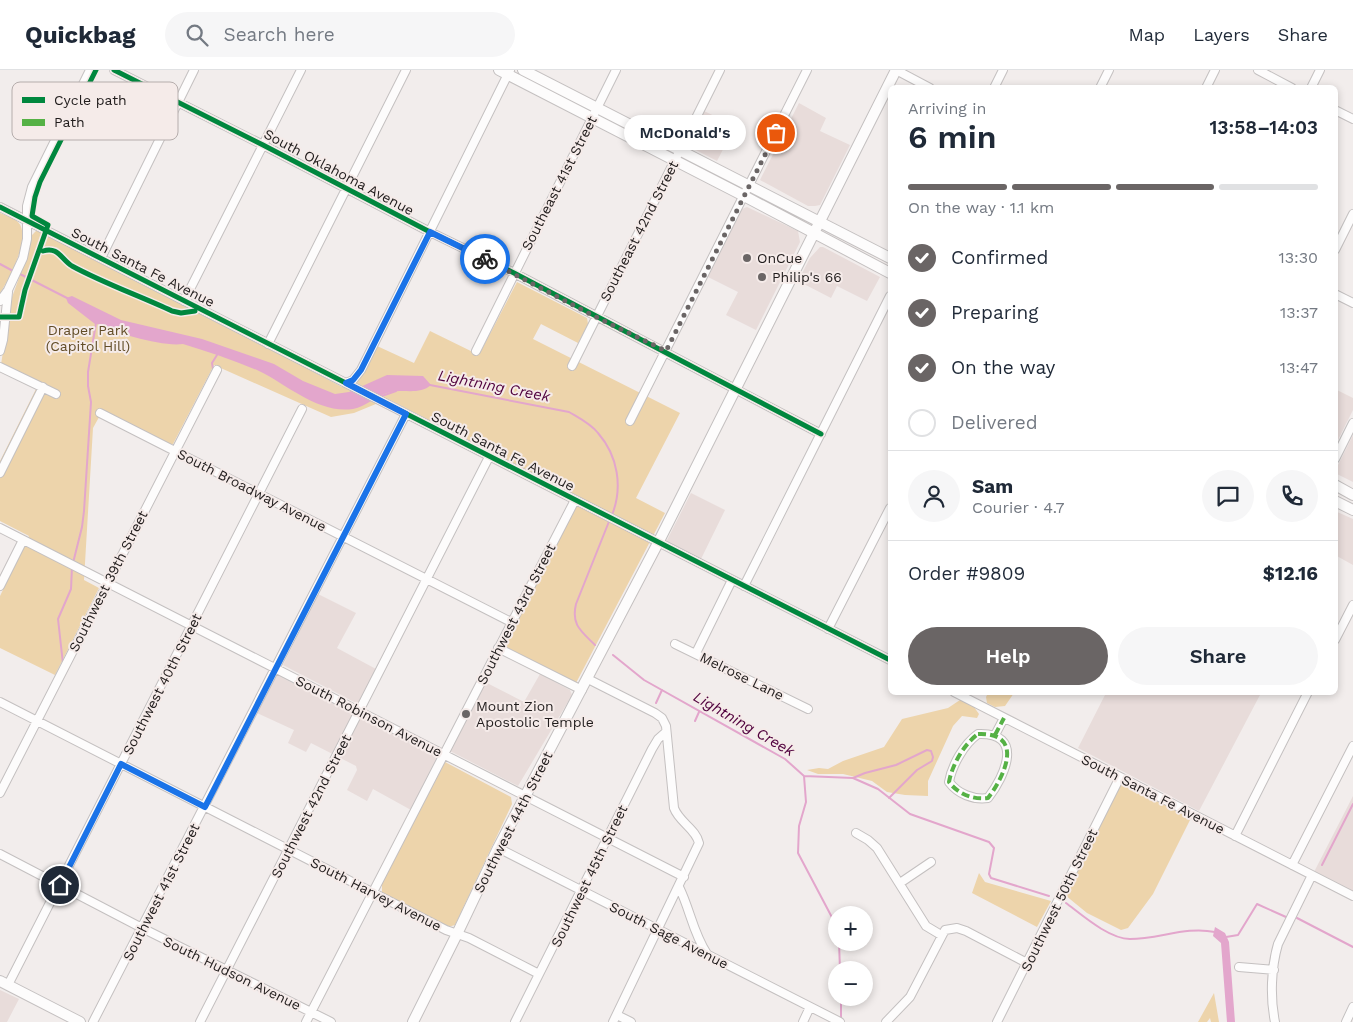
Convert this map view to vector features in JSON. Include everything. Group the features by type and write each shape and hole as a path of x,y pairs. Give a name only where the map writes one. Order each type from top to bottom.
{"main road":[{"path":"523,70 888,257"},
{"name":"Southwest 44th Street","path":"888,85 896,70"},
{"path":"506,72 888,272"},
{"name":"Southwest 44th Street","path":"413,1022 498,848 658,543 888,86"},
{"path":"1338,487 1353,495"},
{"path":"1338,502 1353,510"},
{"path":"4,983 80,1022"}],"street":[{"path":"84,82 90,70"},
{"name":"South Oklahoma Avenue","path":"114,70 137,82"},
{"path":"178,103 194,70"},
{"path":"184,301 301,70"},
{"path":"268,344 406,70"},
{"name":"Southeast 41st Street","path":"476,351 616,70"},
{"name":"Southeast 42nd Street","path":"572,366 720,70"},
{"path":"630,422 807,70"},
{"path":"896,70 924,85"},
{"path":"996,85 1003,70"},
{"path":"1102,85 1109,70"},
{"path":"1208,85 1215,70"},
{"path":"1258,70 1286,85"},
{"path":"1312,85 1320,70"},
{"path":"346,383 353,380 361,370 430,232 506,72"},
{"name":"South Oklahoma Avenue","path":"178,103 666,351 821,434"},
{"path":"1338,112 1353,119"},
{"path":"0,301 8,290 21,264 27,242 26,220 28,200 35,178 54,140"},
{"path":"101,258 160,140"},
{"name":"South Santa Fe Avenue","path":"0,207 888,659"},
{"path":"1338,244 1353,214"},
{"path":"0,351 3,340 8,290"},
{"path":"1338,296 1353,303"},
{"path":"744,586 888,300"},
{"path":"0,367 56,394"},
{"name":"Southwest 39th Street","path":"0,793 217,370"},
{"path":"0,473 43,388"},
{"name":"Southwest 40th Street","path":"4,983 60,885 302,409"},
{"name":"South Broadway Avenue","path":"100,413 511,622"},
{"name":"Southwest 41st Street","path":"93,1022 406,414"},
{"path":"1338,453 1353,423"},
{"name":"Southwest 42nd Street","path":"200,1022 490,457"},
{"name":"Southwest 43rd Street","path":"306,1022 575,500"},
{"path":"828,629 888,512"},
{"name":"South Robinson Avenue","path":"0,528 684,877"},
{"path":"0,586 23,540"},
{"path":"696,653 732,580"},
{"path":"1338,634 1353,605"},
{"name":"Melrose Lane","path":"675,644 808,709"},
{"path":"498,648 582,690"},
{"path":"588,679 655,713 663,721 666,732 674,808 678,817 698,839 699,843 615,1018 631,1022"},
{"name":"South Santa Fe Avenue","path":"960,695 1353,896"},
{"path":"1235,836 1306,695"},
{"name":"South Harvey Avenue","path":"0,702 446,930 469,938 540,974"},
{"path":"995,736 1004,718"},
{"name":"Southwest 45th Street","path":"515,1022 652,749 658,739 666,732"},
{"path":"978,734 995,736 1004,743 1007,750 1006,769 988,798 971,798 952,787 949,782 950,775 970,740 978,734"},
{"path":"1292,865 1353,746"},
{"name":"Southwest 50th Street","path":"997,1022 1120,777"},
{"path":"856,833 877,848 926,926 941,935"},
{"name":"South Sage Avenue","path":"498,848 840,1022"},
{"name":"South Hudson Avenue","path":"0,854 142,928 330,1022"},
{"path":"900,883 931,862"},
{"path":"1275,1022 1272,1009 1274,970 1278,944 1312,875"},
{"path":"679,887 687,903 698,940 707,954"},
{"path":"886,1022 910,997 944,930 957,928 1027,963"},
{"path":"1239,967 1274,970"},
{"path":"803,1022 810,1006"},
{"path":"1346,1022 1353,1008"}],"shaded area":[{"path":"799,103 826,118 820,131 850,145 820,205 815,206 808,206 760,180"},
{"path":"704,111 735,126 717,161 690,147 689,142"},
{"path":"747,207 798,231 800,242 756,330 726,315 738,292 708,277 742,209"},
{"path":"820,247 880,277 867,301 837,286 831,298 798,281 810,258"},
{"path":"72,296 121,320 202,339 274,364 303,381 335,394 349,392 387,375 423,376 431,385 417,391 386,393 358,408 340,409 328,407 304,397 259,371 231,360 183,344 152,341 95,324 68,303 66,298"},
{"path":"1338,390 1353,398 1353,410 1338,440"},
{"path":"1353,435 1353,482 1338,474 1338,465"},
{"path":"691,493 725,510 701,559 666,542"},
{"path":"1338,512 1353,519 1353,565 1338,557"},
{"path":"318,594 356,613 337,648 376,669 358,704 283,665"},
{"path":"540,674 570,690 572,695 518,786 450,751 485,682 524,702"},
{"path":"277,675 437,757 411,810 373,789 367,801 347,790 357,770 356,766 311,743 306,752 288,743 294,730 257,713"},
{"path":"1105,695 1260,695 1199,811 1078,748"},
{"path":"1353,796 1353,892 1314,872"},
{"path":"1215,927 1225,933 1229,942 1235,1022 1227,1022 1221,943 1213,936"},
{"path":"0,990 19,999 7,1022 0,1022"}],"green space":[{"path":"0,213 18,222 22,229 22,237 18,258 0,293"},
{"name":"Draper Park (Capitol Hill)","path":"36,231 40,231 262,344 342,387 356,382 361,377 377,346 414,363 430,331 479,355 517,282 587,318 588,324 578,343 541,324 533,339 680,413 636,498 665,513 576,683 504,646 579,498 388,399 354,413 331,417 214,365 173,444 169,444 103,410 93,428 84,580 99,588 55,675 0,648 0,596 29,536 0,521 0,461 36,389 0,371 11,300 28,253 31,236"},
{"path":"987,695 1013,695 1005,706 995,707 987,703"},
{"path":"960,700 974,707 979,714 977,718 962,716 953,726 928,781 928,796 887,792 872,781 843,774 818,774 807,770 828,769 843,761 884,747 902,719 948,708"},
{"path":"445,762 511,797 512,804 455,925 448,927 382,893 382,883 417,811"},
{"path":"1123,784 1191,818 1153,894 1128,928 1121,930 1087,913 1065,895 1118,787"},
{"path":"979,873 985,882 1051,901 1037,927 972,893"},
{"path":"1214,993 1219,1022 1211,1022 1210,1018 1207,1022 1198,1022"}],"waterway":[{"name":"Lightning Creek","path":"0,264 13,271"},
{"name":"Lightning Creek","path":"18,273 67,298"},
{"path":"73,563 84,511 91,402 88,372 96,323"},
{"path":"213,369 212,363 217,355"},
{"name":"Lightning Creek","path":"430,385 569,412 588,424 605,442 617,472 617,494 612,515"},
{"name":"Lightning Creek","path":"379,397 396,391"},
{"name":"Lightning Creek","path":"595,645 578,627 575,611 576,604 610,519"},
{"path":"63,664 58,619 71,589 72,567"},
{"name":"Lightning Creek","path":"613,655 644,680 785,759 804,776 806,802 799,826 798,853 828,910"},
{"path":"656,703 662,690"},
{"path":"695,721 699,712"},
{"path":"853,778 896,765 927,750 931,751 932,761 917,770 889,798"},
{"path":"804,776 853,778 878,789 910,814 989,842 994,848 989,874 991,878 1049,896"},
{"path":"1322,865 1353,804"},
{"path":"1066,903 1096,926 1122,938 1141,938 1194,931 1215,932"},
{"path":"1226,937 1238,935 1257,904 1286,917"},
{"path":"1297,918 1353,947"},
{"name":"Lightning Creek","path":"839,951 840,961"},
{"name":"Lightning Creek","path":"841,1006 841,1020"}],"marked path":[{"path":"995,735 1004,718"},
{"path":"978,734 993,735 1002,740 1006,748 1005,768 988,798 966,795 949,782 959,755 978,734"}],"cycle path":[{"path":"90,82 96,70"},
{"path":"114,70 138,82"},
{"path":"178,102 430,232 514,273 821,434"},
{"path":"0,317 19,317 25,290 48,225 32,216 35,197 40,182 61,140"},
{"path":"0,207 888,659"},
{"path":"43,251 52,250 72,266 172,311 181,313 195,311"}],"way so far":[{"path":"485,259 666,351 776,133"}],"place":[{"name":"McDonald's","path":"776,133"},
{"name":"OnCue","path":"747,258"},
{"name":"Philip's 66","path":"762,277"},
{"name":"Mount Zion Apostolic Temple","path":"466,714"}],"route":[{"path":"60,885 121,764 205,807 406,414 346,383 353,380 361,370 430,232 485,259"}]}
